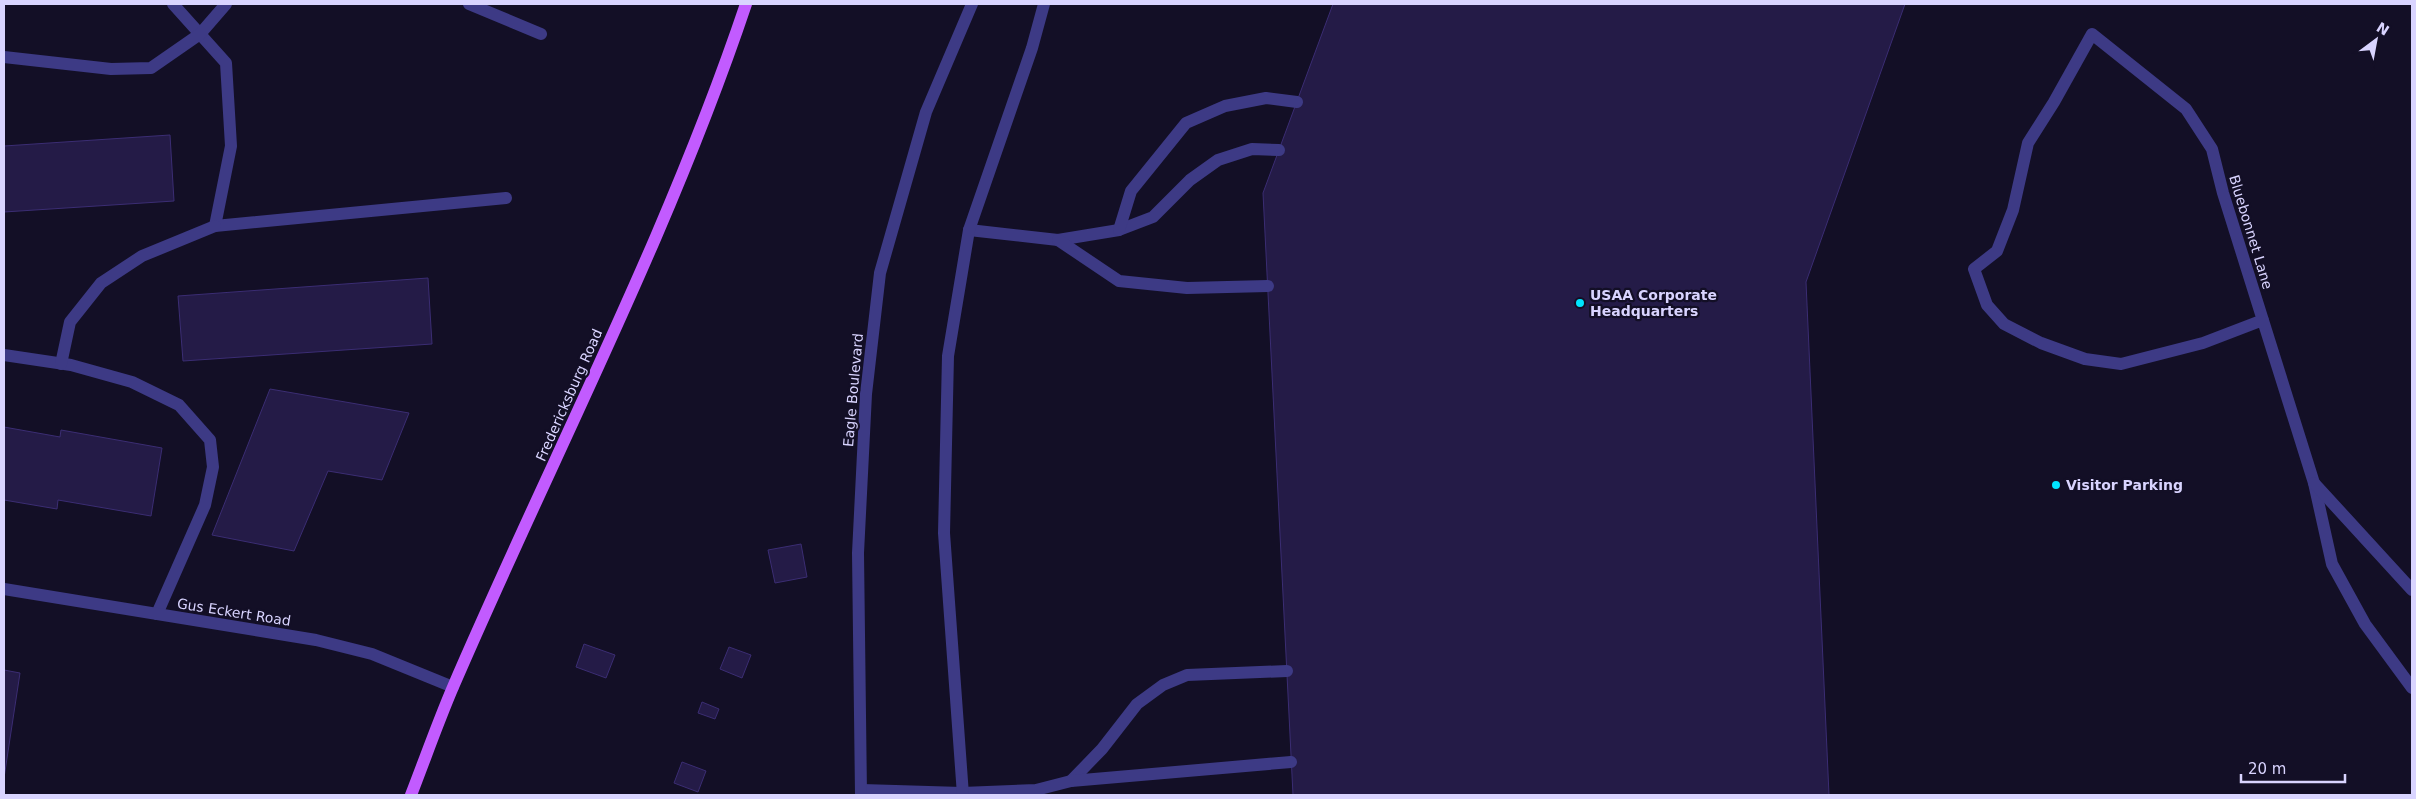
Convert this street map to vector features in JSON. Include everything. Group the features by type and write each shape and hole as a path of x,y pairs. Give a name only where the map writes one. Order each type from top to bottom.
{"main road":[{"name":"Fredericksburg Road","path":"411,795 453,688 604,357 720,82 746,4"}],"street":[{"path":"173,4 226,63 231,146 215,226"},
{"path":"4,57 111,70 151,68 200,34 226,4"},
{"path":"469,4 541,34"},
{"name":"Eagle Boulevard","path":"862,792 858,553 866,394 880,273 926,112 972,4"},
{"path":"963,794 944,533 948,356 969,230 1032,48 1044,4"},
{"name":"Bluebonnet Lane","path":"2263,320 2203,343 2121,364 2086,359 2041,343 2004,324 1987,305 1974,269 1996,250 2013,210 2028,143 2054,102 2092,34 2186,109 2212,150 2222,193 2263,320 2314,483 2332,564 2366,624 2412,688"},
{"path":"1119,230 1131,191 1186,123 1225,106 1266,98 1297,102"},
{"path":"969,230 1058,240 1119,230 1153,217 1190,180 1218,160 1252,149 1279,150"},
{"path":"61,364 70,322 101,283 142,256 215,226 506,198"},
{"path":"1058,240 1119,281 1187,288 1268,286"},
{"path":"4,354 61,364 132,382 179,405 210,440 213,467 205,504 157,614"},
{"name":"Bluebonnet Lane","path":"2314,483 2412,590"},
{"name":"Gus Eckert Road","path":"4,589 316,640 361,651 453,688"},
{"path":"1071,781 1102,749 1137,704 1163,685 1187,676 1287,671"},
{"path":"862,792 963,794 1036,790 1071,781 1292,762"}],"building":[{"path":"1333,4 1905,4 1806,282 1829,795 1293,795 1263,193"},
{"path":"170,135 174,201 4,212 4,146"},
{"path":"428,278 432,344 183,361 178,296"},
{"path":"270,389 409,413 382,480 328,471 294,551 212,535"},
{"path":"4,427 60,437 61,430 162,448 151,516 58,500 57,509 4,500"},
{"path":"801,544 807,577 775,583 768,550"},
{"path":"584,644 615,655 606,678 576,667"},
{"path":"729,647 751,655 742,678 720,669"},
{"path":"4,670 20,673 4,778"},
{"path":"702,702 719,709 715,719 698,713"},
{"path":"682,762 706,771 698,792 674,783"}],"place":[{"name":"USAA Corporate Headquarters","path":"1580,303"},
{"name":"Visitor Parking","path":"2056,485"}]}
